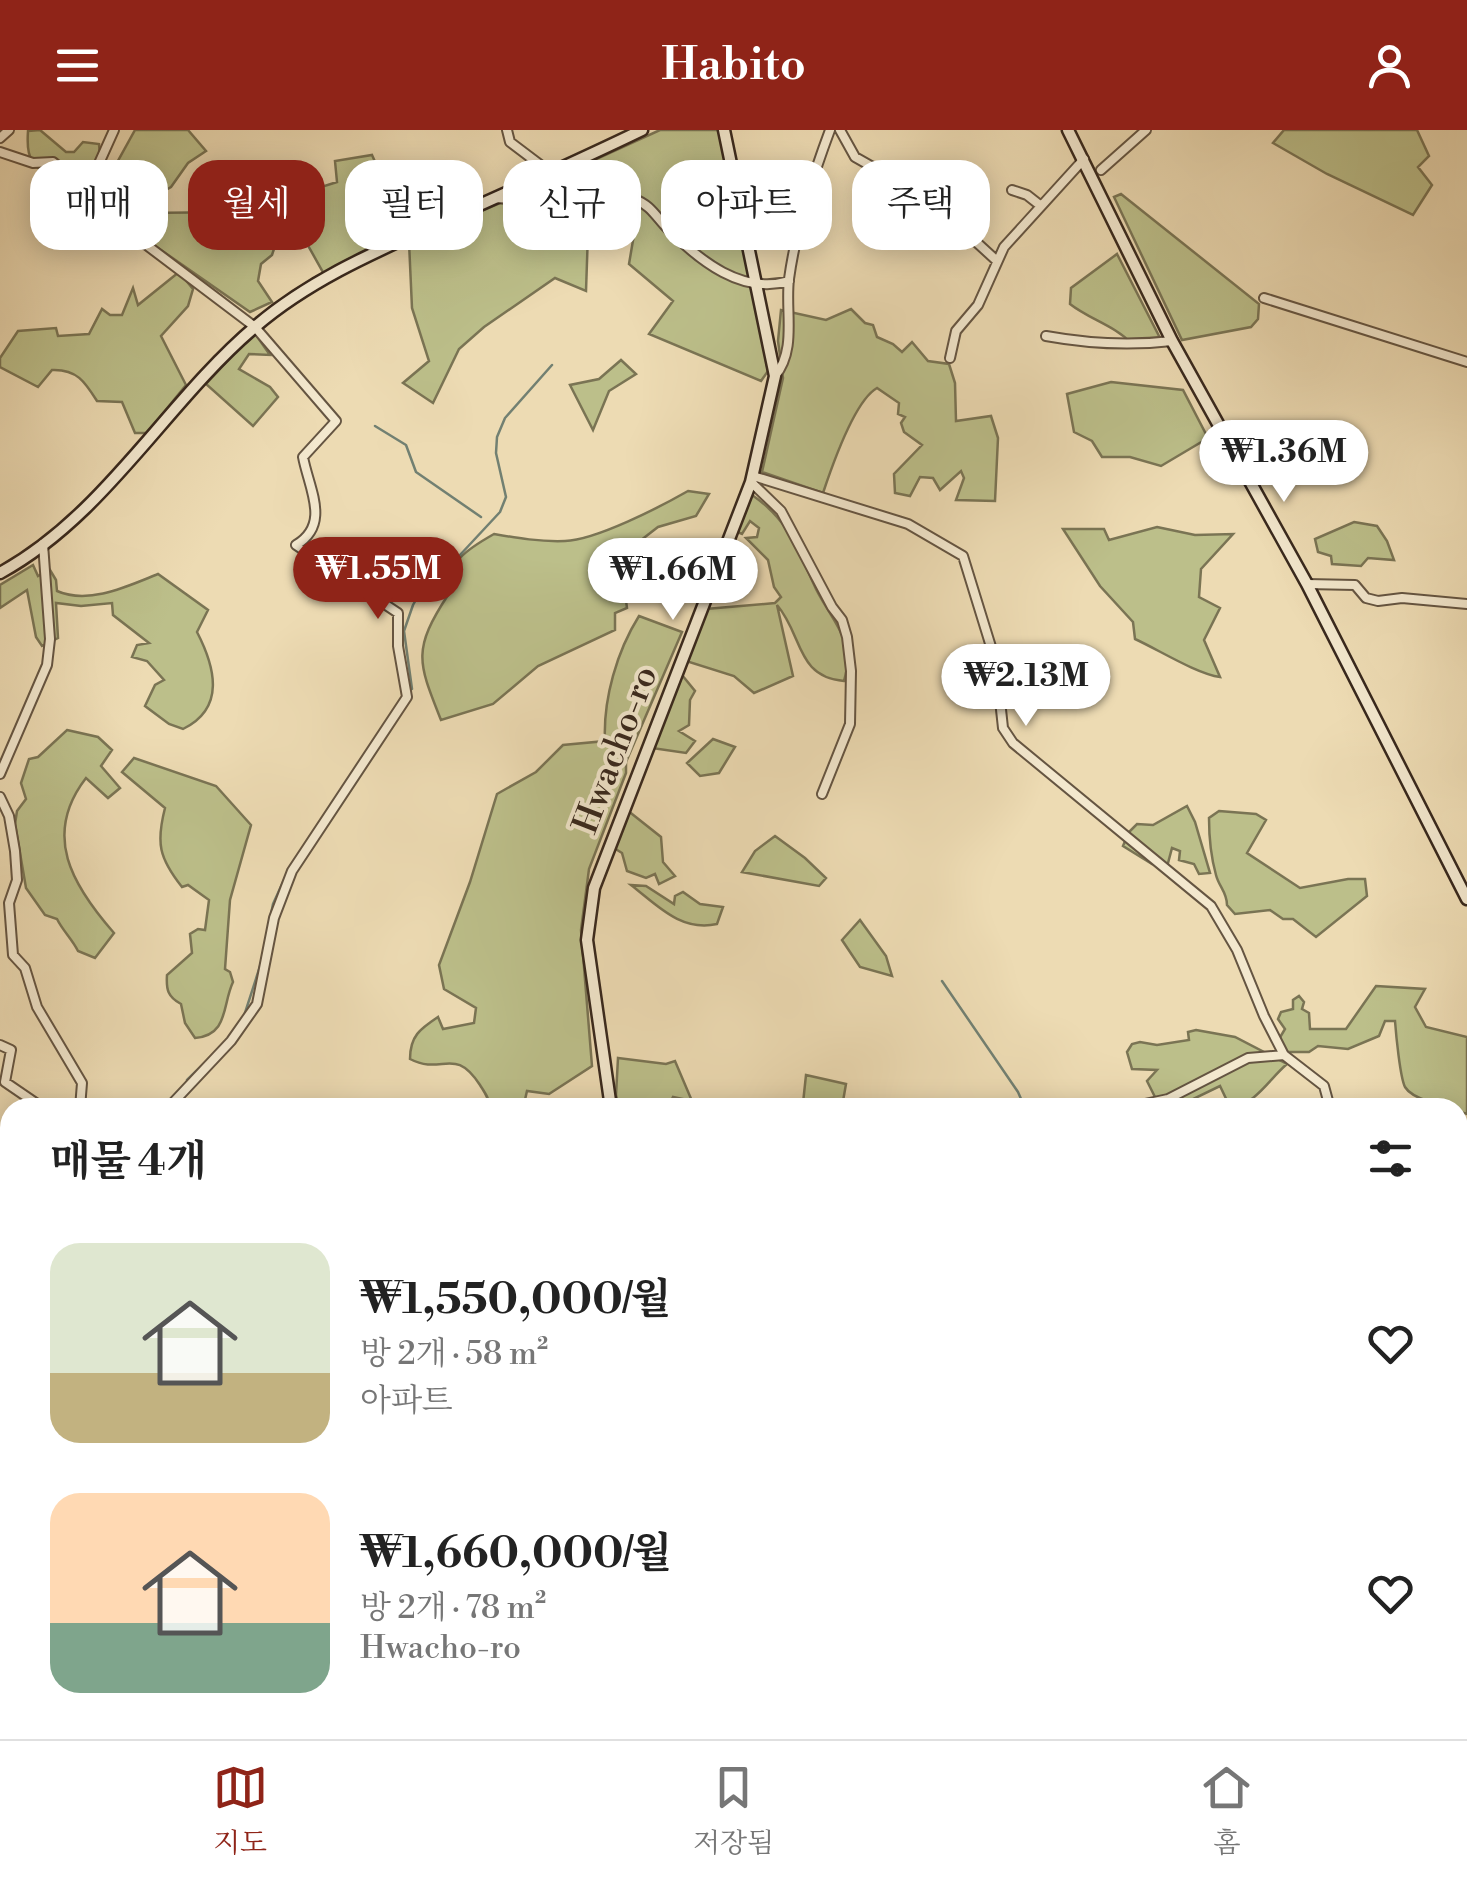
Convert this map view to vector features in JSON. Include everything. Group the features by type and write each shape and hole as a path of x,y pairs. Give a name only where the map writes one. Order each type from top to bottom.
{"street":[{"path":"0,138 9,130"},
{"path":"100,160 114,130"},
{"path":"507,130 510,142 534,160"},
{"path":"579,160 642,130"},
{"name":"Hwacho-ro","path":"724,130 731,160"},
{"path":"819,160 830,130"},
{"path":"840,130 855,157 885,174 905,205 928,198 997,261"},
{"path":"1068,130 1172,342 1307,584 1467,899"},
{"path":"1101,170 1146,130"},
{"path":"0,152 30,162"},
{"path":"950,358 956,331 978,305 1004,247 1084,159"},
{"path":"1012,190 1041,206"},
{"path":"496,198 549,202 612,194 630,197 649,205 689,250 720,272 771,286 789,281"},
{"path":"0,572 43,544 94,501 182,400 255,327 300,292 503,195"},
{"path":"155,250 255,327 336,421 303,458 316,502 314,528 308,538 296,545 398,613 398,646 407,697 292,871 274,918 257,1004 230,1041 177,1098"},
{"name":"Hwacho-ro","path":"610,1098 586,940 594,888 752,479 776,376 749,250"},
{"path":"776,376 788,361 789,281 796,250"},
{"path":"1264,298 1467,362"},
{"path":"1046,336 1132,346 1172,342"},
{"path":"752,479 781,511 842,620 847,637 850,724 822,794"},
{"path":"752,479 908,524 963,556 996,663 1004,728 1013,743 1211,906 1237,950 1284,1055 1324,1086 1327,1098"},
{"path":"0,774 47,665 50,640 43,544"},
{"path":"1307,584 1354,586 1366,598 1378,602 1402,598 1467,604"},
{"path":"0,797 9,816 16,866 17,880 9,904 13,955 25,968 37,1006 82,1083 81,1098"},
{"path":"0,1045 11,1050 5,1082 28,1098"},
{"path":"1170,1098 1248,1058 1284,1055"}],"green space":[{"path":"40,130 66,152 74,152 83,142 99,144 98,160 32,160 28,131"},
{"path":"135,130 188,130 206,151 188,160 168,189 168,160 118,160"},
{"path":"660,130 721,130 727,160 661,160 661,250 744,250 768,371 761,381 649,334 673,301 629,264 631,250 641,250 641,160 594,160"},
{"path":"1284,130 1417,130 1429,156 1418,167 1432,185 1413,215 1273,143"},
{"path":"372,155 374,160 345,160 345,250 372,250 324,274 311,250 325,250 325,186 337,182 335,161"},
{"path":"1121,194 1259,304 1258,319 1251,327 1182,340 1114,197"},
{"path":"503,203 503,250 587,250 586,291 555,278 484,327 459,349 433,403 403,383 429,361 412,308 409,250 483,250 483,210"},
{"path":"168,213 188,213 188,250 274,250 261,264 258,281 272,302 250,312 161,250 168,250"},
{"path":"1117,254 1160,338 1131,343 1070,304 1071,288"},
{"path":"179,272 193,289 188,306 161,336 186,385 147,433 135,433 122,402 97,401 74,374 52,370 38,387 0,367 0,358 18,331 56,328 58,336 89,334 102,309 110,315 122,315 133,288 138,305"},
{"path":"851,309 865,323 873,325 877,337 902,352 912,342 928,361 949,364 955,383 956,421 991,416 998,438 995,501 956,500 964,478 961,471 940,490 933,478 920,477 910,496 895,493 894,474 922,445 904,432 901,423 905,417 898,414 899,403 877,388 852,420 823,493 762,472 783,378 778,341 781,310 826,320"},
{"path":"254,332 270,355 249,354 239,369 270,387 278,397 253,426 206,384"},
{"path":"621,360 636,374 609,391 593,430 570,385 599,379"},
{"path":"1111,382 1183,390 1208,438 1161,466 1130,457 1102,457 1092,441 1074,432 1067,394"},
{"path":"688,491 709,494 696,516 658,527 636,544 638,567 631,566 624,578 614,569 602,574 607,592 625,593 627,608 615,613 615,630 538,666 493,704 441,720 427,684 422,656 428,630 448,595 450,574 460,557 494,534 556,541 593,535"},
{"path":"752,495 784,526 841,632 847,654 844,681 828,678 809,663 777,605 793,676 754,693 734,676 686,661 706,609 775,603 781,597 774,587 768,560 746,538 757,537 759,528 750,521 742,534 735,531"},
{"path":"1354,522 1377,526 1394,560 1368,558 1361,566 1332,564 1331,556 1318,552 1315,539"},
{"path":"1157,527 1195,535 1233,534 1201,569 1199,597 1220,608 1204,640 1220,677 1189,667 1135,639 1133,622 1100,586 1063,529 1104,529 1109,540"},
{"path":"33,565 38,576 50,570 57,591 82,596 108,592 158,574 208,610 197,632 212,673 213,686 206,710 183,729 145,706 155,685 164,680 147,661 132,657 137,645 149,643 113,615 112,603 56,603 58,638 42,646 36,637 27,590 0,608 0,585"},
{"path":"639,616 682,632 626,762 626,773 589,869 581,930 592,1066 549,1094 527,1091 525,1098 488,1098 463,1066 431,1065 410,1059 412,1044 421,1029 438,1017 443,1029 474,1023 476,1008 444,989 439,965 497,794 536,772 563,745 605,741 606,709 624,644"},
{"path":"682,675 695,691 690,700 689,725 679,731 695,741 686,753 652,748"},
{"path":"67,730 98,737 112,750 101,766 120,788 108,798 86,778 66,820 64,839 75,878 114,933 95,958 78,951 57,919 45,915 26,888 15,824 17,811 26,799 21,783 29,759 38,757"},
{"path":"713,739 735,747 719,773 700,776 687,763"},
{"path":"134,758 216,786 251,825 230,900 225,969 233,982 223,1018 206,1036 195,1038 185,1023 181,1004 169,992 167,975 192,953 190,934 205,930 209,900 188,885 182,887 168,867 160,841 165,808 122,772"},
{"path":"1187,806 1210,873 1199,874 1194,864 1179,860 1180,851 1172,848 1168,863 1152,864 1123,846 1137,824 1153,825"},
{"path":"627,810 661,837 663,862 675,876 659,884 655,874 646,878 627,871 622,853 614,848"},
{"path":"1219,811 1256,814 1266,820 1247,853 1300,888 1365,879 1367,896 1316,937 1293,919 1283,919 1270,910 1235,914 1227,905 1212,854 1209,818"},
{"path":"775,836 826,878 819,886 742,872 755,851"},
{"path":"631,885 646,886 674,904 675,896 683,892 700,904 723,907 717,924 692,924 661,909"},
{"path":"860,920 886,956 892,976 860,967 842,940"},
{"path":"1376,986 1425,989 1415,1007 1426,1027 1467,1037 1467,1098 1420,1098 1405,1087 1395,1021 1385,1021 1379,1036 1348,1049 1318,1046 1309,1052 1287,1052 1279,1039 1285,1029 1278,1019 1281,1012 1293,1009 1293,1000 1299,996 1304,1002 1302,1009 1309,1013 1310,1029 1346,1029"},
{"path":"1188,1032 1235,1037 1287,1064 1253,1098 1226,1098 1220,1086 1195,1098 1156,1098 1147,1081 1157,1070 1132,1069 1127,1052 1132,1044 1140,1042 1157,1045 1189,1040"},
{"path":"618,1058 666,1064 675,1061 691,1098 617,1098"},
{"path":"806,1075 846,1084 844,1098 804,1098"}],"waterway":[{"path":"412,689 404,631 413,605 428,578 446,570 500,512 506,497 496,453 497,437 505,418 552,365"},
{"path":"375,426 406,445 416,472 481,517"},
{"path":"314,831 387,721"},
{"path":"270,919 288,871"},
{"path":"244,1016 263,957"},
{"path":"942,981 1021,1098"},
{"path":"187,1080 226,1042 240,1022"}]}
